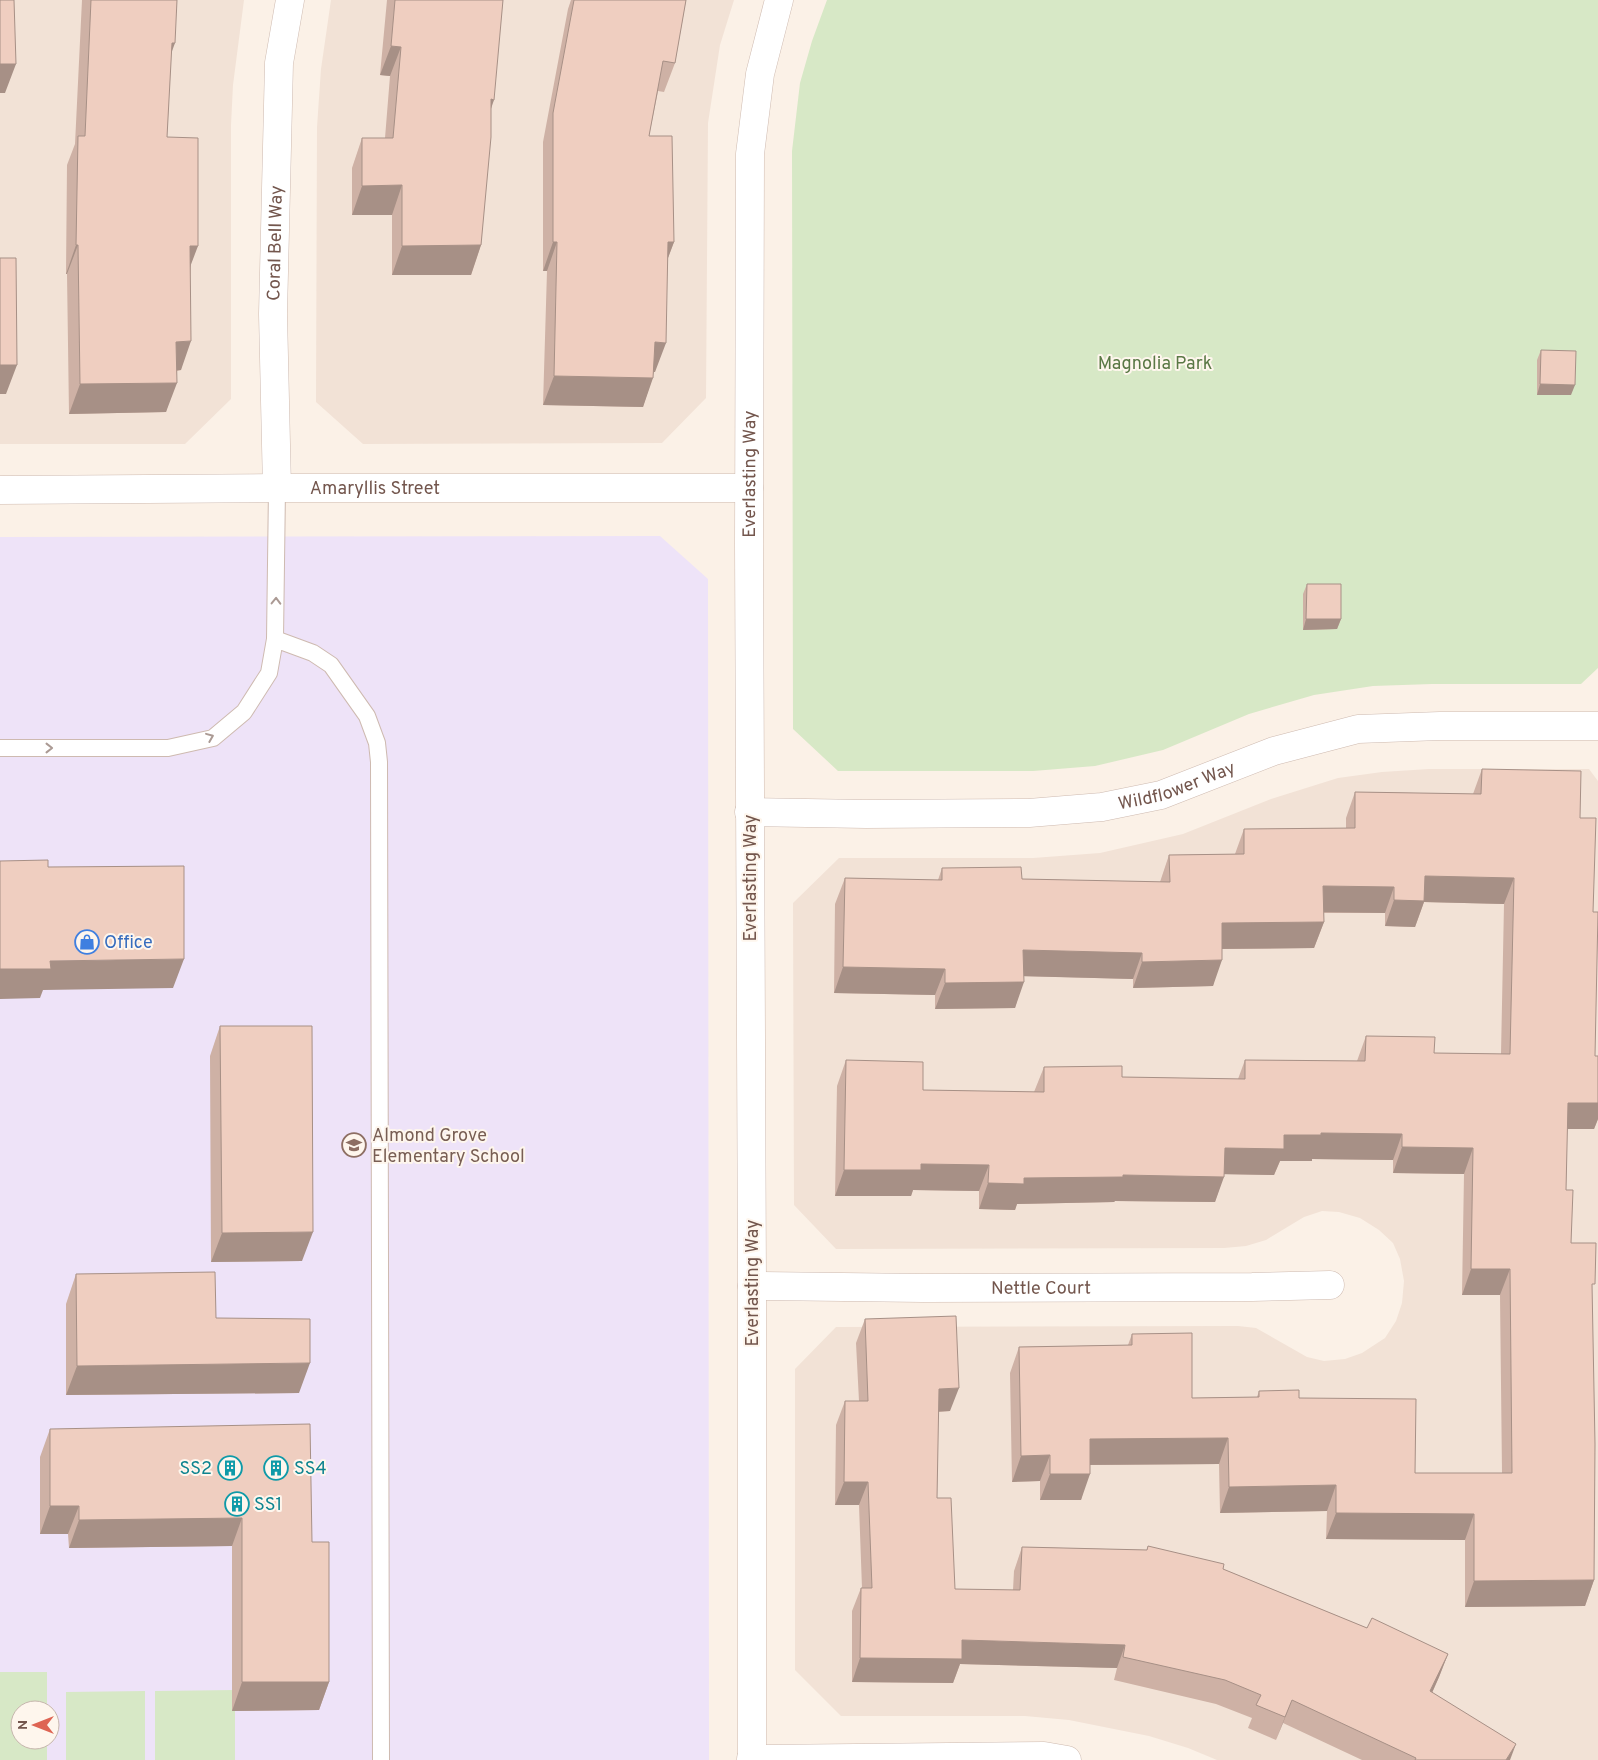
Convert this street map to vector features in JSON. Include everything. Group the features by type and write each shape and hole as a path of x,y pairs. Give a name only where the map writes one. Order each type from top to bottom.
{"street":[{"name":"Coral Bell Way","path":"277,488 273,314 279,63 290,0"},
{"name":"Everlasting Way","path":"752,1759 750,154 760,74 779,0"},
{"name":"Amaryllis Street","path":"0,490 750,488"},
{"name":"Wildflower Way","path":"750,812 857,814 1030,813 1102,807 1161,795 1274,751 1358,729 1440,726 1598,726"},
{"name":"Nettle Court","path":"752,1286 923,1288 1330,1285"},
{"path":"752,1759 1044,1756 1066,1760"}],"lane":[{"path":"0,748 168,748 213,738 244,712 269,673 275,639 277,488"},
{"path":"275,639 312,653 331,665 367,716 377,743 379,762 381,1760"}],"shaded area":[{"path":"0,0 244,0 233,85 231,125 231,399 185,444 0,444"},
{"path":"331,0 734,0 720,45 708,123 706,398 662,443 363,444 316,402 317,127 321,69"},
{"name":"Almond Grove Elementary School","path":"660,536 708,579 709,1760 0,1760 0,537"},
{"path":"1429,769 1589,769 1598,781 1598,1760 1217,1760 1188,1748 1149,1736 1069,1720 1025,1716 841,1716 795,1670 795,1369 836,1327 1238,1326 1256,1328 1307,1357 1324,1361 1345,1359 1362,1353 1385,1338 1396,1321 1402,1303 1404,1281 1400,1259 1393,1243 1379,1230 1360,1218 1339,1212 1322,1211 1304,1217 1266,1240 1246,1246 1224,1248 836,1249 794,1205 793,903 839,858 1033,858 1100,853 1183,834 1271,799 1338,778 1382,772"}],"green space":[{"name":"Magnolia Park","path":"827,0 1598,0 1598,668 1581,684 1373,686 1314,695 1249,714 1163,750 1095,766 1033,771 838,771 793,729 792,151 800,83 812,41"},
{"path":"0,1672 47,1672 47,1700 10,1700 10,1750 47,1750 47,1760 0,1760"},
{"path":"235,1690 235,1760 155,1760 155,1691"},
{"path":"145,1691 145,1760 66,1760 66,1692"}],"building":[{"path":"0,0 14,0 16,64 0,64"},
{"path":"91,0 177,0 175,43 172,43 167,137 198,138 198,246 190,246 191,341 176,342 177,383 80,384 78,245 76,245 78,136 85,136"},
{"path":"395,0 503,0 494,100 491,99 491,137 481,245 402,246 402,185 362,186 362,138 393,138 401,47 391,46"},
{"path":"574,0 686,0 675,63 663,61 649,136 672,136 674,242 668,242 666,343 655,342 653,378 554,376 557,242 553,242 553,113"},
{"path":"0,258 16,258 17,365 0,365"},
{"path":"1541,350 1576,351 1575,385 1540,384"},
{"path":"1307,584 1341,584 1341,619 1306,619"},
{"path":"1482,769 1581,771 1580,818 1596,818 1593,912 1598,912 1595,1056 1598,1056 1598,1103 1568,1103 1566,1190 1573,1190 1571,1243 1596,1243 1595,1284 1592,1284 1595,1444 1594,1580 1474,1581 1474,1514 1336,1513 1336,1485 1229,1487 1228,1438 1090,1439 1090,1474 1050,1474 1050,1455 1021,1456 1019,1347 1132,1345 1132,1334 1192,1333 1192,1398 1259,1397 1259,1391 1299,1390 1299,1398 1416,1399 1415,1473 1512,1473 1510,1269 1471,1269 1473,1148 1402,1147 1402,1134 1321,1133 1321,1135 1284,1135 1284,1149 1225,1148 1224,1177 1123,1175 1123,1177 1024,1178 1024,1184 988,1183 989,1165 921,1164 921,1170 844,1170 846,1060 923,1062 923,1090 1044,1092 1044,1067 1122,1066 1122,1077 1245,1079 1245,1060 1365,1061 1366,1036 1435,1037 1434,1053 1510,1054 1514,878 1425,876 1424,901 1394,900 1394,887 1323,886 1324,922 1222,923 1222,960 1142,962 1142,953 1023,950 1024,982 945,983 945,969 843,967 845,878 942,880 942,868 1021,867 1022,879 1170,882 1169,855 1244,854 1244,829 1355,828 1355,792 1481,794"},
{"name":"Office","path":"48,860 48,867 184,866 184,959 50,961 51,969 0,969 0,861"},
{"path":"220,1026 312,1026 313,1232 222,1233"},
{"path":"215,1272 216,1318 310,1319 310,1363 77,1366 76,1274"},
{"path":"956,1316 959,1388 939,1389 937,1498 951,1498 955,1589 1020,1590 1022,1547 1147,1550 1148,1546 1224,1564 1223,1569 1367,1628 1372,1618 1448,1654 1430,1691 1516,1744 1506,1760 1415,1760 1416,1758 1292,1700 1285,1717 1256,1705 1261,1695 1225,1680 1123,1657 1125,1645 962,1640 962,1659 860,1658 861,1588 872,1588 868,1482 844,1482 845,1401 868,1401 865,1319"},
{"path":"310,1424 312,1542 329,1542 329,1682 242,1682 242,1518 79,1520 79,1506 50,1506 50,1429"}],"place":[{"name":"Office","path":"87,942"},
{"name":"Almond Grove Elementary School","path":"354,1145"},
{"name":"SS2","path":"230,1468"},
{"name":"SS4","path":"276,1468"},
{"name":"SS1","path":"237,1504"}]}
